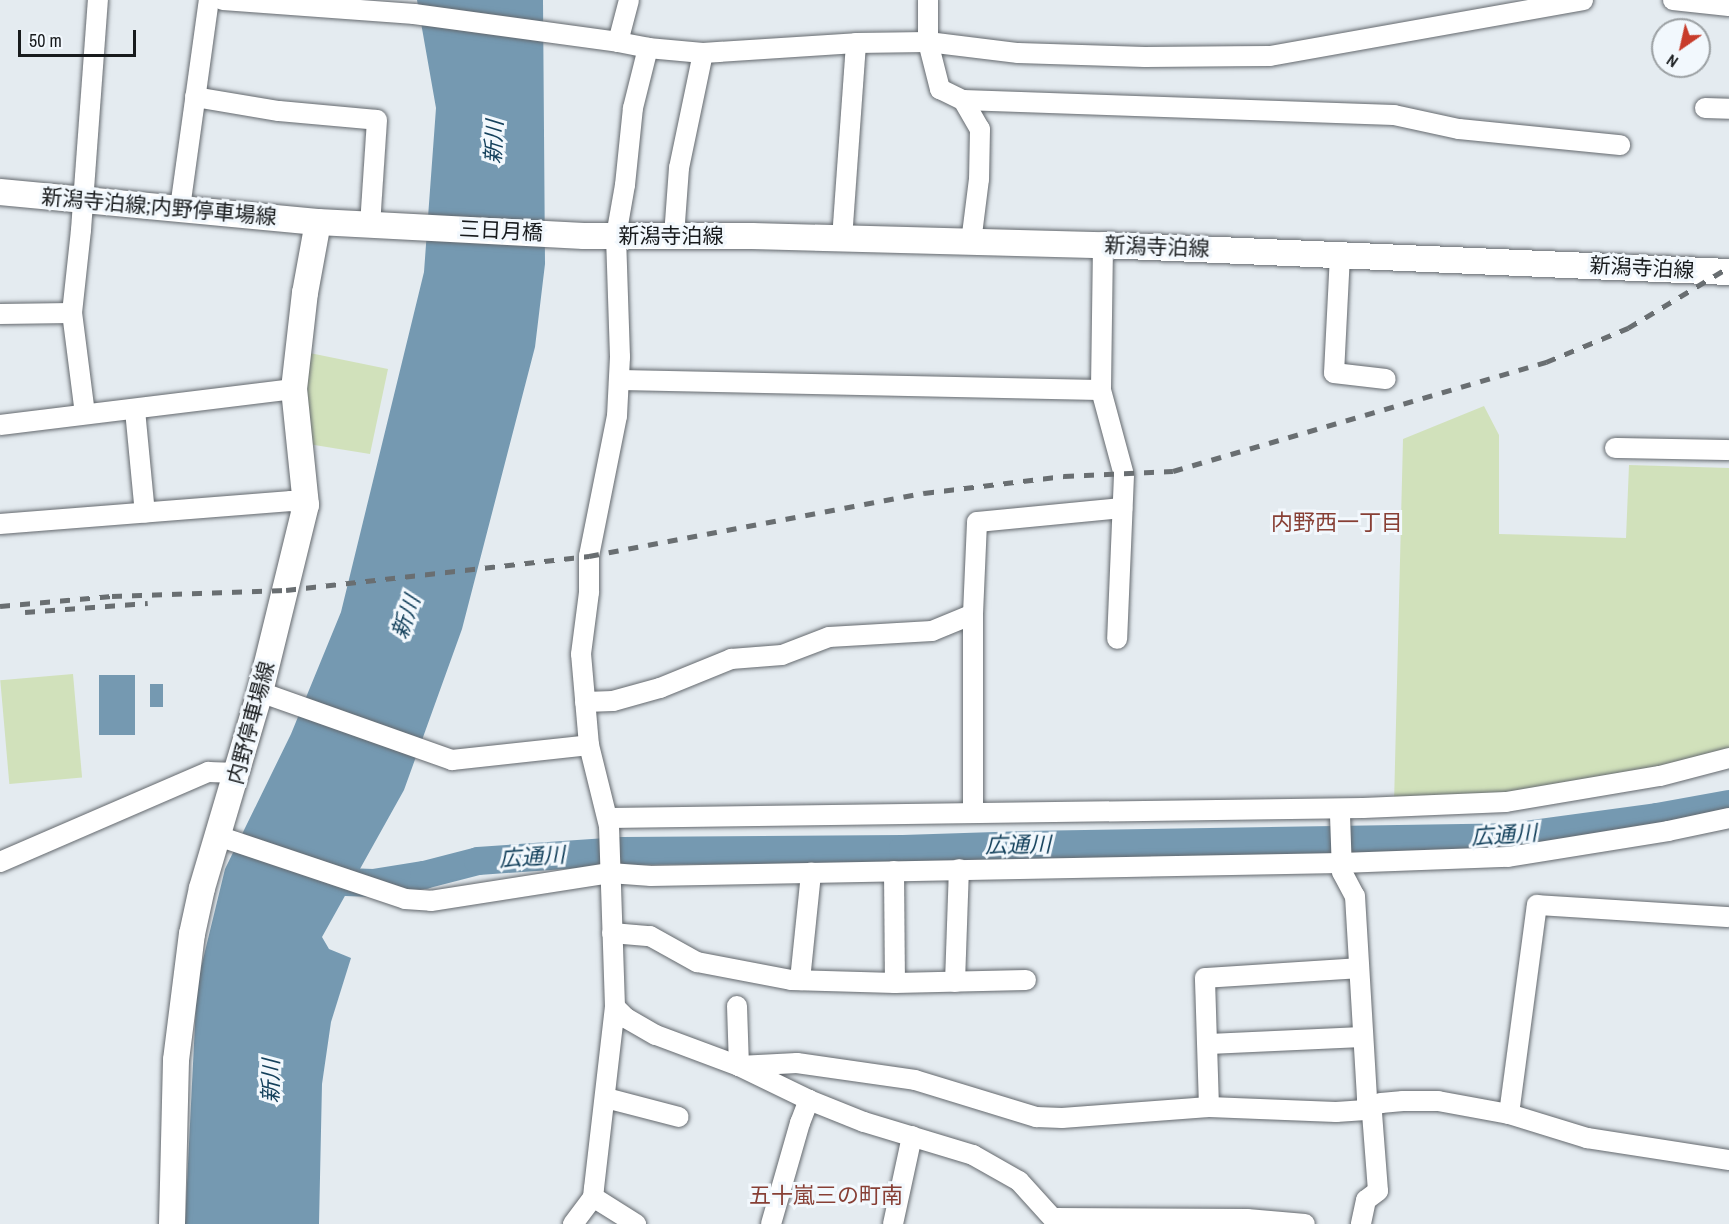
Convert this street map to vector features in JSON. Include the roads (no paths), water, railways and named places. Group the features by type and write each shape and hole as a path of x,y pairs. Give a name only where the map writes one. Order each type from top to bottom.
{"main road":[{"name":"新潟寺泊線;内野停車場線","path":"0,192 83,198 318,222"},
{"path":"318,222 370,225"},
{"name":"内野停車場線","path":"172,1224 176,1060 184,981 202,888 260,692 306,505 294,389 305,293 318,222"},
{"name":"三日月橋","path":"370,225 585,236"},
{"name":"新潟寺泊線","path":"585,236 1103,245 1729,272"}],"street":[{"path":"85,414 72,313 98,0"},
{"path":"180,208 209,0"},
{"path":"223,0 410,7 582,39 703,53 856,43 928,42 1018,53 1145,57 1270,56 1583,0"},
{"path":"618,42 629,0"},
{"path":"928,0 928,42 940,89 963,100 1394,115 1459,129 1620,145"},
{"path":"1673,0 1729,6"},
{"path":"842,239 856,43"},
{"path":"573,1224 593,1197 615,1007 609,822 589,745 581,654 590,592 589,556 617,416 619,380 616,236 625,185 633,108 648,48"},
{"path":"674,236 679,168 703,53"},
{"path":"195,97 279,111 377,120 370,225"},
{"path":"963,100 980,129 979,179 970,242"},
{"path":"1705,108 1729,109"},
{"path":"1103,245 1101,390 1124,475 1117,639"},
{"path":"1340,255 1334,373 1386,379"},
{"path":"0,314 72,313"},
{"path":"619,380 1101,390"},
{"path":"0,424 135,410 294,389"},
{"path":"135,410 145,513"},
{"path":"1615,448 1729,450"},
{"path":"0,525 291,501 306,505"},
{"path":"973,812 973,614 976,522 1122,508"},
{"path":"585,702 614,701 660,688 731,659 782,655 830,637 932,631 973,614"},
{"path":"260,692 452,760 589,745"},
{"path":"609,822 973,812 1363,808 1506,802 1660,776 1729,758"},
{"path":"0,862 208,772 238,772"},
{"path":"1340,815 1342,872 1355,896 1367,1100 1371,1106 1378,1191 1366,1200 1361,1224"},
{"path":"218,836 405,899 431,901 610,870 651,876 1508,857 1668,831 1729,818"},
{"path":"955,982 959,869"},
{"path":"894,871 895,983"},
{"path":"800,980 811,873"},
{"path":"1509,1114 1537,905 1729,917"},
{"path":"612,933 650,936 697,962 800,980 895,983 1026,980"},
{"path":"1209,1107 1205,978 1359,968"},
{"path":"737,1006 739,1066"},
{"path":"615,1007 626,1018 656,1035 739,1066 809,1100 864,1122 973,1155 1019,1181 1056,1221 1247,1219 1305,1224"},
{"path":"1208,1044 1363,1037"},
{"path":"739,1066 797,1063 915,1080 1036,1117 1062,1118 1209,1107 1336,1112 1403,1101 1438,1101 1509,1114 1587,1138 1729,1160"},
{"path":"606,1098 679,1117"},
{"path":"771,1224 800,1123 809,1100"},
{"path":"893,1224 912,1136"},
{"path":"593,1197 636,1224"}],"water":[{"name":"新川","path":"417,0 543,0 545,264 535,347 462,629 404,790 322,937 329,949 351,958 331,1022 322,1084 319,1224 185,1224 197,984 225,869 291,734 341,612 424,272 436,108"},
{"path":"99,675 135,675 135,735 99,735"},
{"path":"150,684 163,684 163,707 150,707"}],"waterway":[{"name":"広通川","path":"346,882 373,883 424,875 478,861 622,851 903,849 1511,837 1657,817 1729,804"}],"railway":[{"path":"0,606 112,596 286,590 589,556 924,493 1064,476 1173,471 1546,362 1628,328 1729,267"},
{"path":"25,612 148,603"}],"district":[{"name":"内野西一丁目","path":"1337,523"},
{"name":"五十嵐三の町南","path":"826,1196"}]}
